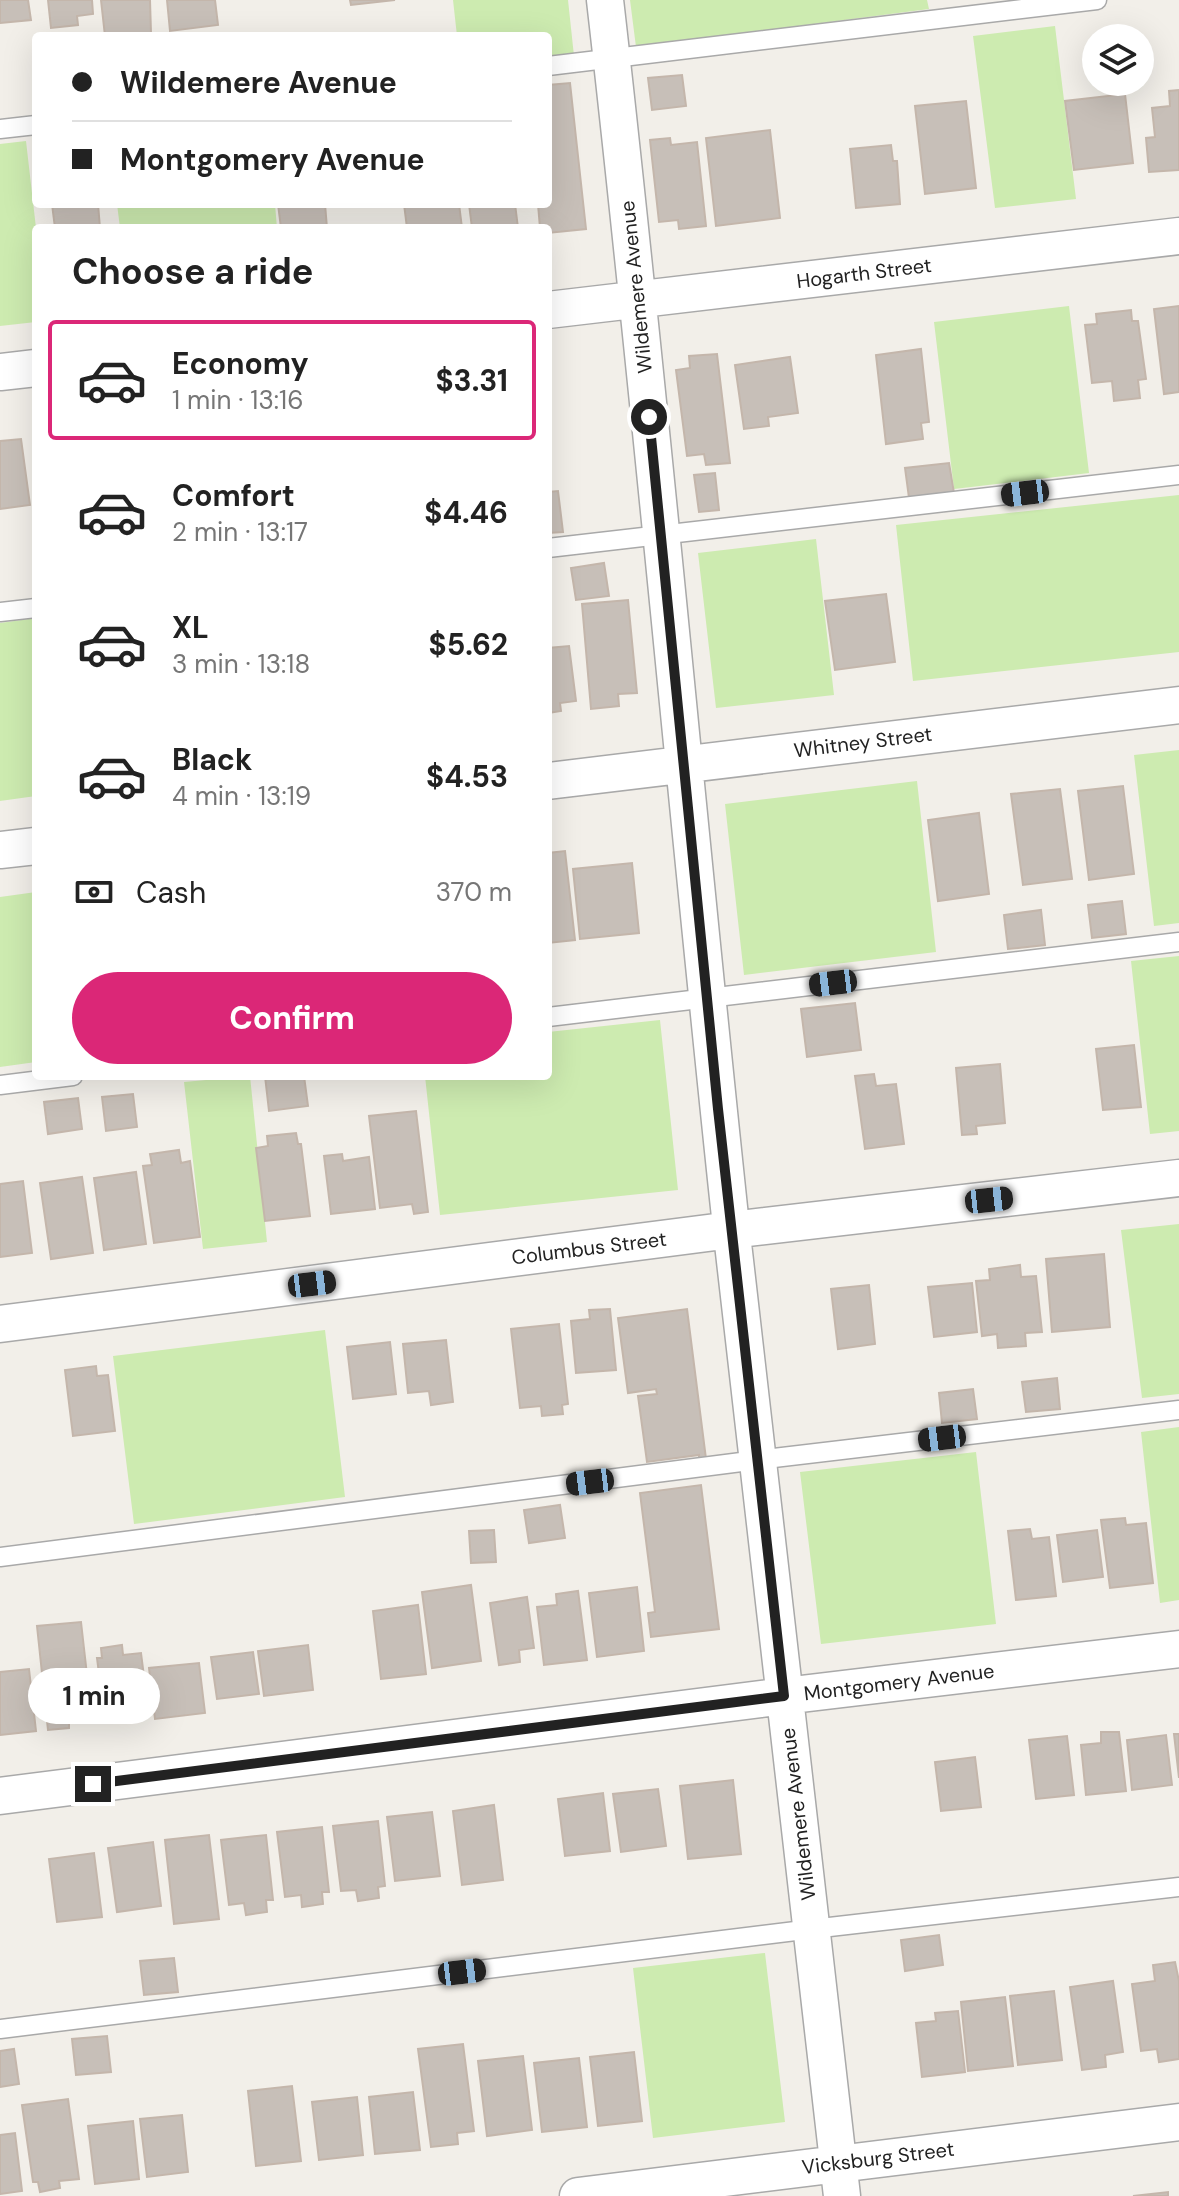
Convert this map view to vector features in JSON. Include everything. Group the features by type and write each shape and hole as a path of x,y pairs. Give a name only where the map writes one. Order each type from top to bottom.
{"street":[{"name":"Wildemere Avenue","path":"605,0 731,1230 841,2180"},
{"name":"Hogarth Street","path":"552,310 1179,236"},
{"path":"0,372 32,368"},
{"name":"Whitney Street","path":"552,780 1179,705"},
{"path":"0,850 32,846"},
{"name":"Columbus Street","path":"0,1324 731,1230 1179,1178"},
{"name":"Montgomery Avenue","path":"0,1796 1179,1649"},
{"name":"Vicksburg Street","path":"578,2196 841,2180 1179,2122"}],"lane":[{"path":"552,65 1097,0"},
{"path":"0,129 32,125"},
{"path":"552,548 1179,475"},
{"path":"0,612 32,608"},
{"path":"552,1017 1179,942"},
{"path":"0,1085 41,1080"},
{"path":"0,1557 757,1460 1179,1410"},
{"path":"0,2029 1179,1887"}],"green space":[{"path":"453,0 568,0 574,56 552,59 552,32 457,32"},
{"path":"630,0 927,0 929,9 636,47"},
{"path":"1055,26 1076,199 995,208 973,36"},
{"path":"26,141 36,224 32,224 32,322 0,326 0,144"},
{"path":"118,208 275,208 277,224 120,224"},
{"path":"1069,306 1089,473 954,489 934,322"},
{"path":"1179,495 1179,652 913,681 896,525"},
{"path":"816,539 834,695 716,708 698,553"},
{"path":"32,619 32,797 0,801 0,623"},
{"path":"1179,750 1179,923 1154,926 1134,755"},
{"path":"917,781 936,952 744,975 725,804"},
{"path":"32,893 32,1063 0,1067 0,897"},
{"path":"1179,956 1179,1131 1150,1134 1131,961"},
{"path":"660,1020 678,1190 440,1215 425,1080 552,1080 552,1032"},
{"path":"250,1080 267,1242 203,1249 184,1082"},
{"path":"1179,1224 1179,1394 1142,1398 1121,1230"},
{"path":"325,1330 345,1497 134,1524 113,1356"},
{"path":"1179,1427 1179,1600 1160,1603 1141,1432"},
{"path":"976,1452 996,1624 821,1644 800,1472"},
{"path":"765,1953 785,2122 653,2138 633,1968"}],"building":[{"path":"0,0 28,0 31,20 0,23"},
{"path":"48,0 92,0 93,14 77,16 78,25 51,28"},
{"path":"101,0 150,0 151,32 105,32"},
{"path":"167,0 215,0 218,25 170,31"},
{"path":"350,0 395,0 351,5"},
{"path":"682,75 686,106 652,110 648,78"},
{"path":"570,83 586,229 552,233 552,224 540,224 538,208 552,208 552,85"},
{"path":"1179,90 1179,170 1149,172 1146,138 1155,137 1152,108 1170,106 1169,91"},
{"path":"1125,96 1133,163 1074,170 1065,101"},
{"path":"966,101 976,188 925,194 915,106"},
{"path":"770,130 780,218 716,226 706,138"},
{"path":"670,138 671,145 697,142 706,226 679,229 678,220 659,222 650,140"},
{"path":"891,145 893,161 897,161 900,204 856,208 850,149"},
{"path":"52,208 98,208 100,224 54,224"},
{"path":"278,208 325,208 327,224 280,224"},
{"path":"404,208 460,208 462,224 406,224"},
{"path":"470,208 516,208 518,224 472,224"},
{"path":"1179,306 1179,392 1164,394 1154,309"},
{"path":"1131,310 1132,321 1138,321 1146,379 1138,380 1140,398 1114,401 1112,381 1092,383 1085,325 1097,324 1096,314"},
{"path":"921,349 929,422 921,423 923,439 886,444 876,355"},
{"path":"717,354 730,463 706,465 704,454 687,456 676,370 690,368 689,356"},
{"path":"790,357 798,413 768,417 769,426 744,429 735,365"},
{"path":"21,439 30,505 0,509 0,441"},
{"path":"949,463 954,493 909,498 905,468"},
{"path":"715,473 719,510 699,512 694,475"},
{"path":"558,491 563,532 552,533 552,492"},
{"path":"604,563 609,596 576,600 571,568"},
{"path":"886,594 895,662 835,670 825,601"},
{"path":"628,600 637,693 618,694 619,706 591,709 582,604"},
{"path":"569,646 576,701 560,703 561,711 552,712 552,648"},
{"path":"1123,786 1134,874 1089,880 1078,791"},
{"path":"1060,789 1072,879 1023,885 1011,794"},
{"path":"979,813 989,894 938,901 928,820"},
{"path":"565,851 575,940 552,943 552,853"},
{"path":"632,863 639,933 580,939 573,869"},
{"path":"1122,901 1126,934 1092,938 1088,905"},
{"path":"1041,910 1045,945 1008,949 1004,915"},
{"path":"855,1003 861,1050 807,1057 801,1009"},
{"path":"1134,1045 1141,1107 1103,1110 1096,1049"},
{"path":"1000,1064 1005,1123 976,1126 977,1134 962,1135 956,1068"},
{"path":"874,1074 876,1086 896,1084 904,1144 865,1149 855,1076"},
{"path":"265,1080 305,1080 308,1106 269,1111"},
{"path":"133,1094 137,1127 106,1131 102,1097"},
{"path":"78,1098 82,1129 48,1134 44,1102"},
{"path":"416,1111 428,1212 414,1214 412,1204 380,1208 369,1116"},
{"path":"296,1133 298,1144 301,1144 310,1216 265,1221 256,1148 268,1146 267,1136"},
{"path":"179,1150 181,1163 190,1161 200,1237 154,1243 143,1166 152,1165 150,1154"},
{"path":"342,1154 343,1161 369,1157 375,1209 331,1214 324,1156"},
{"path":"136,1172 146,1244 104,1250 94,1178"},
{"path":"82,1177 93,1253 51,1259 40,1183"},
{"path":"23,1181 32,1253 0,1257 0,1184"},
{"path":"1104,1254 1110,1327 1052,1332 1046,1259"},
{"path":"1020,1265 1021,1277 1036,1276 1042,1332 1025,1333 1026,1346 998,1348 997,1334 982,1336 976,1281 990,1280 989,1269"},
{"path":"972,1283 977,1332 934,1337 928,1287"},
{"path":"869,1285 875,1344 838,1349 831,1289"},
{"path":"610,1309 616,1370 576,1373 571,1321 590,1319 589,1310"},
{"path":"687,1309 706,1459 699,1460 699,1455 647,1462 638,1396 657,1394 656,1389 628,1393 618,1318"},
{"path":"559,1324 568,1404 562,1405 563,1414 542,1416 541,1406 520,1408 511,1329"},
{"path":"446,1340 453,1402 431,1405 429,1391 408,1393 403,1344"},
{"path":"390,1342 396,1394 353,1399 347,1347"},
{"path":"96,1366 97,1376 108,1375 115,1431 73,1436 65,1370"},
{"path":"1057,1378 1060,1409 1026,1412 1022,1382"},
{"path":"973,1389 977,1419 942,1423 939,1393"},
{"path":"701,1485 719,1629 651,1637 648,1613 655,1612 640,1493"},
{"path":"560,1505 565,1538 529,1543 524,1510"},
{"path":"1125,1518 1126,1525 1146,1523 1153,1583 1110,1588 1101,1520"},
{"path":"1030,1529 1032,1539 1049,1537 1056,1596 1016,1600 1008,1531"},
{"path":"494,1530 496,1562 471,1563 469,1531"},
{"path":"1097,1530 1103,1577 1063,1582 1057,1535"},
{"path":"471,1585 481,1661 432,1668 422,1592"},
{"path":"637,1587 644,1651 597,1657 589,1593"},
{"path":"578,1591 587,1660 544,1665 537,1607 557,1605 556,1594"},
{"path":"527,1597 534,1648 519,1650 520,1662 499,1665 490,1603"},
{"path":"418,1605 426,1674 381,1679 373,1611"},
{"path":"81,1622 92,1719 69,1721 69,1728 48,1730 37,1626"},
{"path":"122,1645 123,1655 141,1653 148,1708 104,1713 97,1658 102,1658 101,1648"},
{"path":"308,1645 313,1690 264,1696 258,1651"},
{"path":"253,1652 259,1694 217,1699 211,1657"},
{"path":"199,1663 205,1713 155,1719 149,1668"},
{"path":"29,1669 36,1731 0,1735 0,1672"},
{"path":"1101,1732 1119,1732 1126,1791 1086,1795 1081,1745 1101,1743"},
{"path":"1174,1734 1179,1734 1179,1778"},
{"path":"1166,1735 1172,1785 1132,1790 1127,1740"},
{"path":"1067,1736 1074,1795 1036,1799 1029,1740"},
{"path":"975,1757 981,1807 941,1811 935,1762"},
{"path":"733,1780 741,1854 688,1859 680,1786"},
{"path":"658,1789 666,1846 621,1852 613,1794"},
{"path":"603,1793 610,1851 565,1856 558,1799"},
{"path":"494,1805 503,1880 462,1885 453,1811"},
{"path":"432,1812 440,1876 395,1881 387,1817"},
{"path":"378,1821 385,1886 378,1887 379,1898 358,1901 356,1890 341,1891 333,1826"},
{"path":"322,1827 329,1892 322,1892 323,1904 302,1907 301,1895 285,1897 277,1832"},
{"path":"209,1835 219,1919 174,1924 165,1840"},
{"path":"266,1835 273,1900 266,1900 267,1912 246,1915 244,1903 229,1905 221,1840"},
{"path":"153,1842 161,1906 117,1912 108,1848"},
{"path":"94,1853 102,1917 57,1922 49,1859"},
{"path":"939,1935 943,1965 905,1971 901,1940"},
{"path":"174,1958 178,1992 144,1995 140,1961"},
{"path":"1175,1962 1179,1981 1179,2059 1159,2062 1157,2049 1141,2051 1132,1984 1155,1981 1153,1965"},
{"path":"1113,1981 1123,2052 1105,2055 1106,2067 1082,2070 1070,1987"},
{"path":"1054,1991 1062,2060 1018,2065 1010,1996"},
{"path":"1005,1997 1013,2066 968,2071 961,2002"},
{"path":"958,2011 965,2072 922,2077 916,2023 936,2021 935,2013"},
{"path":"107,2036 111,2072 76,2075 72,2039"},
{"path":"463,2044 474,2131 457,2133 458,2144 431,2147 418,2049"},
{"path":"14,2049 19,2084 0,2087 0,2051"},
{"path":"634,2052 642,2121 598,2126 590,2057"},
{"path":"523,2056 532,2130 487,2136 478,2061"},
{"path":"579,2058 587,2127 542,2132 534,2063"},
{"path":"292,2086 301,2161 256,2166 248,2091"},
{"path":"413,2092 420,2150 375,2154 369,2097"},
{"path":"357,2097 363,2155 319,2160 312,2102"},
{"path":"68,2099 79,2179 59,2181 60,2188 40,2192 38,2182 33,2182 22,2105"},
{"path":"182,2115 188,2172 147,2177 140,2119"},
{"path":"133,2121 139,2179 95,2184 88,2126"},
{"path":"15,2133 22,2191 0,2194 0,2135"},
{"path":"1168,2192 1168,2196 1133,2196"}],"route":[{"path":"93,1784 784,1696 718,1109 649,417"}]}
